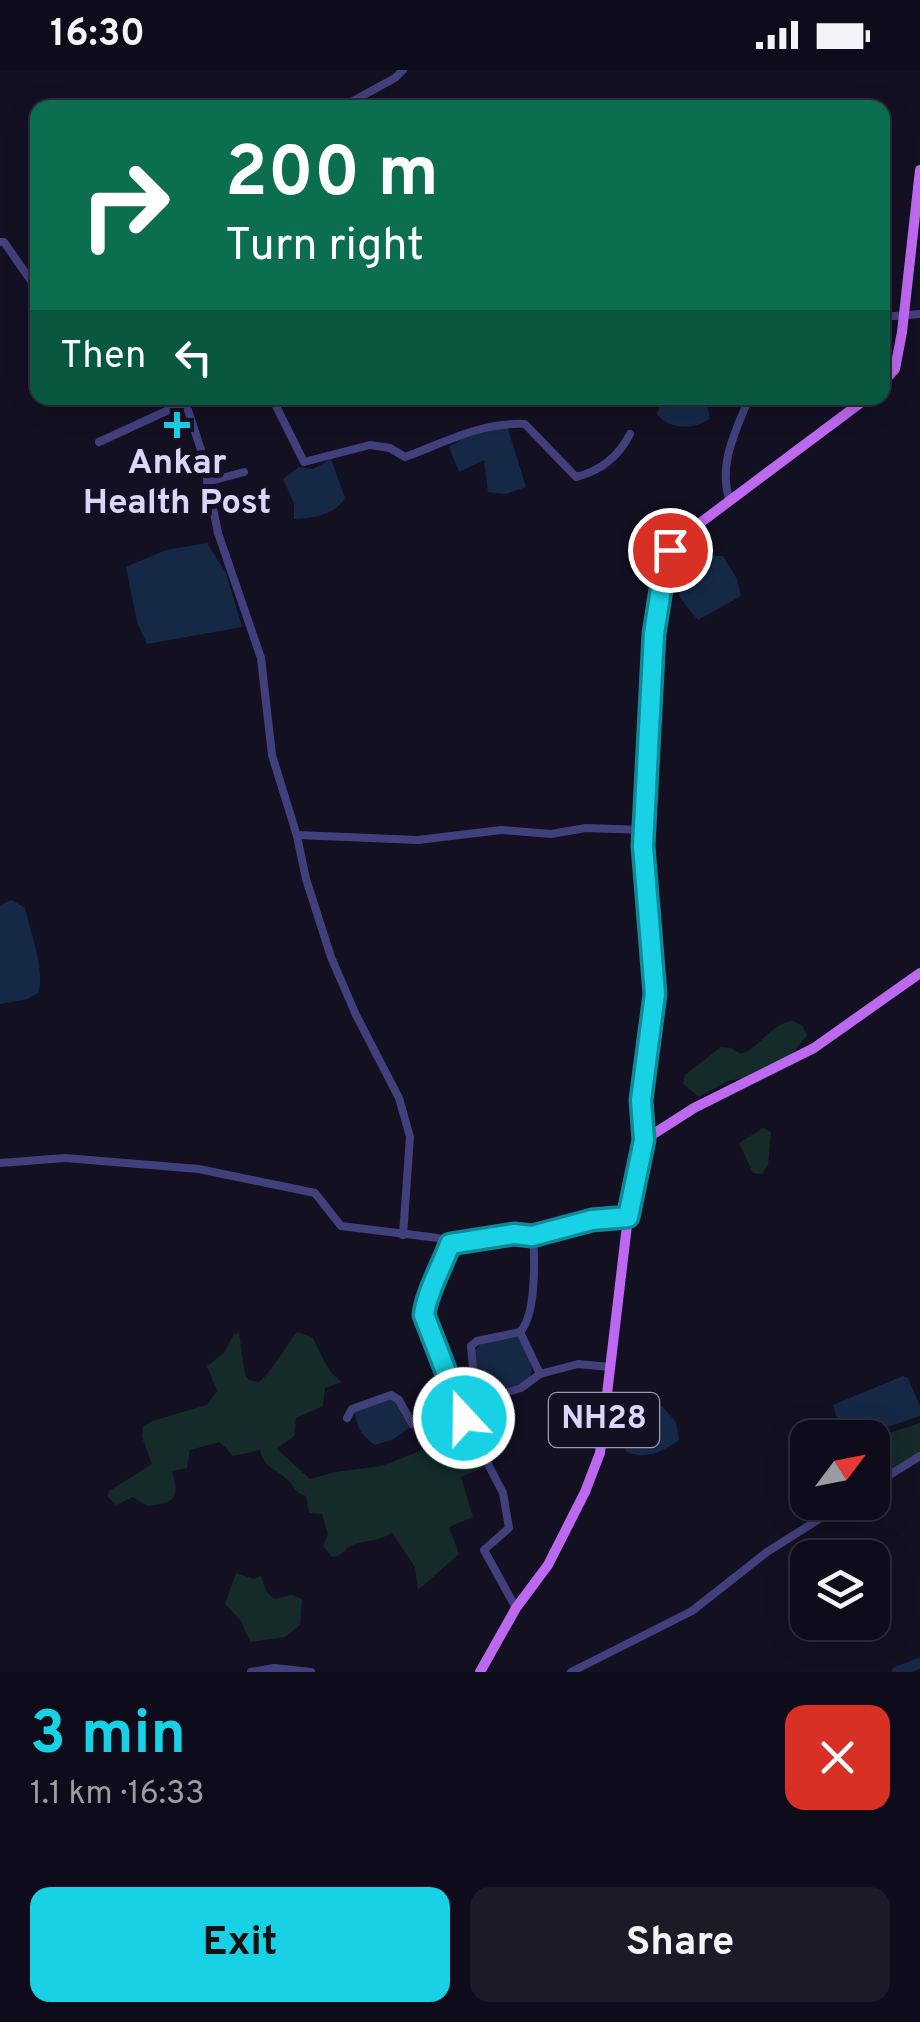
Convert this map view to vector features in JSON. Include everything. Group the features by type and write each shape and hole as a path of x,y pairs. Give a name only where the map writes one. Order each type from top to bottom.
{"main road":[{"path":"890,374 895,369 904,315 920,170"},
{"path":"858,405 670,550 664,570 654,634 644,830 655,994 641,1100 644,1140 694,1108 814,1048 920,973"},
{"name":"NH28","path":"480,1672 516,1608 548,1565 600,1453 628,1217 644,1140"}],"street":[{"path":"355,100 403,70"},
{"path":"0,242 14,254 30,279"},
{"path":"890,316 920,314"},
{"path":"99,442 179,405"},
{"path":"189,405 218,533 261,658 272,755 306,879 331,957 399,1098 410,1137 403,1236"},
{"path":"276,405 304,462 370,445 390,448 405,457 456,439 467,431 500,423 525,424 576,477 594,472 612,459 630,434"},
{"path":"730,501 725,489 728,453 746,405"},
{"path":"208,482 244,472"},
{"path":"296,835 418,840 500,830 551,834 586,828 644,830"},
{"path":"0,1163 65,1158 199,1169 315,1193 341,1226 438,1238 450,1244 514,1234 532,1236 592,1220 628,1217"},
{"path":"532,1236 534,1261 527,1324 520,1332 477,1341 471,1346 477,1388 487,1398 521,1388 540,1374 590,1363 610,1367"},
{"path":"450,1244 424,1304 424,1315 458,1403 503,1493 510,1523 507,1532 484,1550 516,1608"},
{"path":"520,1332 540,1374"},
{"path":"346,1418 352,1408 391,1395 399,1400 412,1424 458,1403"},
{"path":"480,1446 497,1437 485,1411 491,1405 491,1397"},
{"path":"890,1475 920,1456"},
{"path":"571,1672 692,1611 767,1552 818,1520"},
{"path":"251,1672 274,1668 311,1672"}],"green space":[{"path":"792,1021 802,1025 807,1035 790,1057 755,1076 728,1081 699,1097 683,1084 685,1075 721,1047 741,1054 777,1027"},
{"path":"763,1128 771,1132 768,1165 762,1174 753,1173 739,1143"},
{"path":"297,1332 312,1337 327,1367 342,1382 325,1388 323,1406 296,1418 294,1436 277,1449 310,1479 381,1466 439,1444 444,1457 478,1447 486,1467 461,1477 473,1517 449,1527 459,1554 418,1590 415,1567 392,1533 352,1545 332,1557 323,1546 328,1534 322,1514 309,1513 306,1496 267,1465 260,1450 233,1456 220,1442 190,1450 187,1468 172,1471 175,1494 164,1503 147,1506 133,1497 116,1505 107,1496 152,1464 142,1437 143,1427 207,1405 217,1391 207,1366 224,1353 234,1334 239,1333 245,1375 259,1382"},
{"path":"920,1423 920,1452 890,1471 890,1433"},
{"path":"236,1573 254,1579 261,1576 266,1591 274,1599 292,1595 302,1599 300,1625 285,1637 250,1642 241,1621 225,1604"}],"water":[{"path":"660,405 707,405 710,418 689,426 674,425 657,414"},
{"path":"507,426 526,487 506,494 488,492 484,460 459,472 449,447 471,433"},
{"path":"331,459 345,498 329,512 294,519 294,503 283,479 299,467 313,469"},
{"path":"207,543 226,573 242,627 147,644 137,622 126,567 166,550"},
{"path":"705,556 723,556 737,579 741,596 698,620 680,598 675,572 679,566"},
{"path":"12,900 25,908 38,961 39,992 28,999 0,1004 0,905"},
{"path":"520,1337 532,1368 530,1381 487,1393 479,1385 473,1352 481,1344"},
{"path":"903,1376 908,1378 920,1406 920,1416 890,1426 890,1420 838,1420 833,1405"},
{"path":"394,1397 409,1428 392,1440 375,1445 361,1431 355,1411"},
{"path":"658,1406 676,1422 679,1440 654,1453 627,1452 619,1436 622,1420"}],"waterway":[{"path":"897,1672 920,1663"}],"place":[{"name":"Ankar Health Post","path":"177,425"}],"route":[{"path":"464,1418 424,1315 424,1304 450,1244 490,1236 532,1236 592,1220 628,1217 644,1140 641,1100 655,994 643,846 654,634 670,550"}]}
